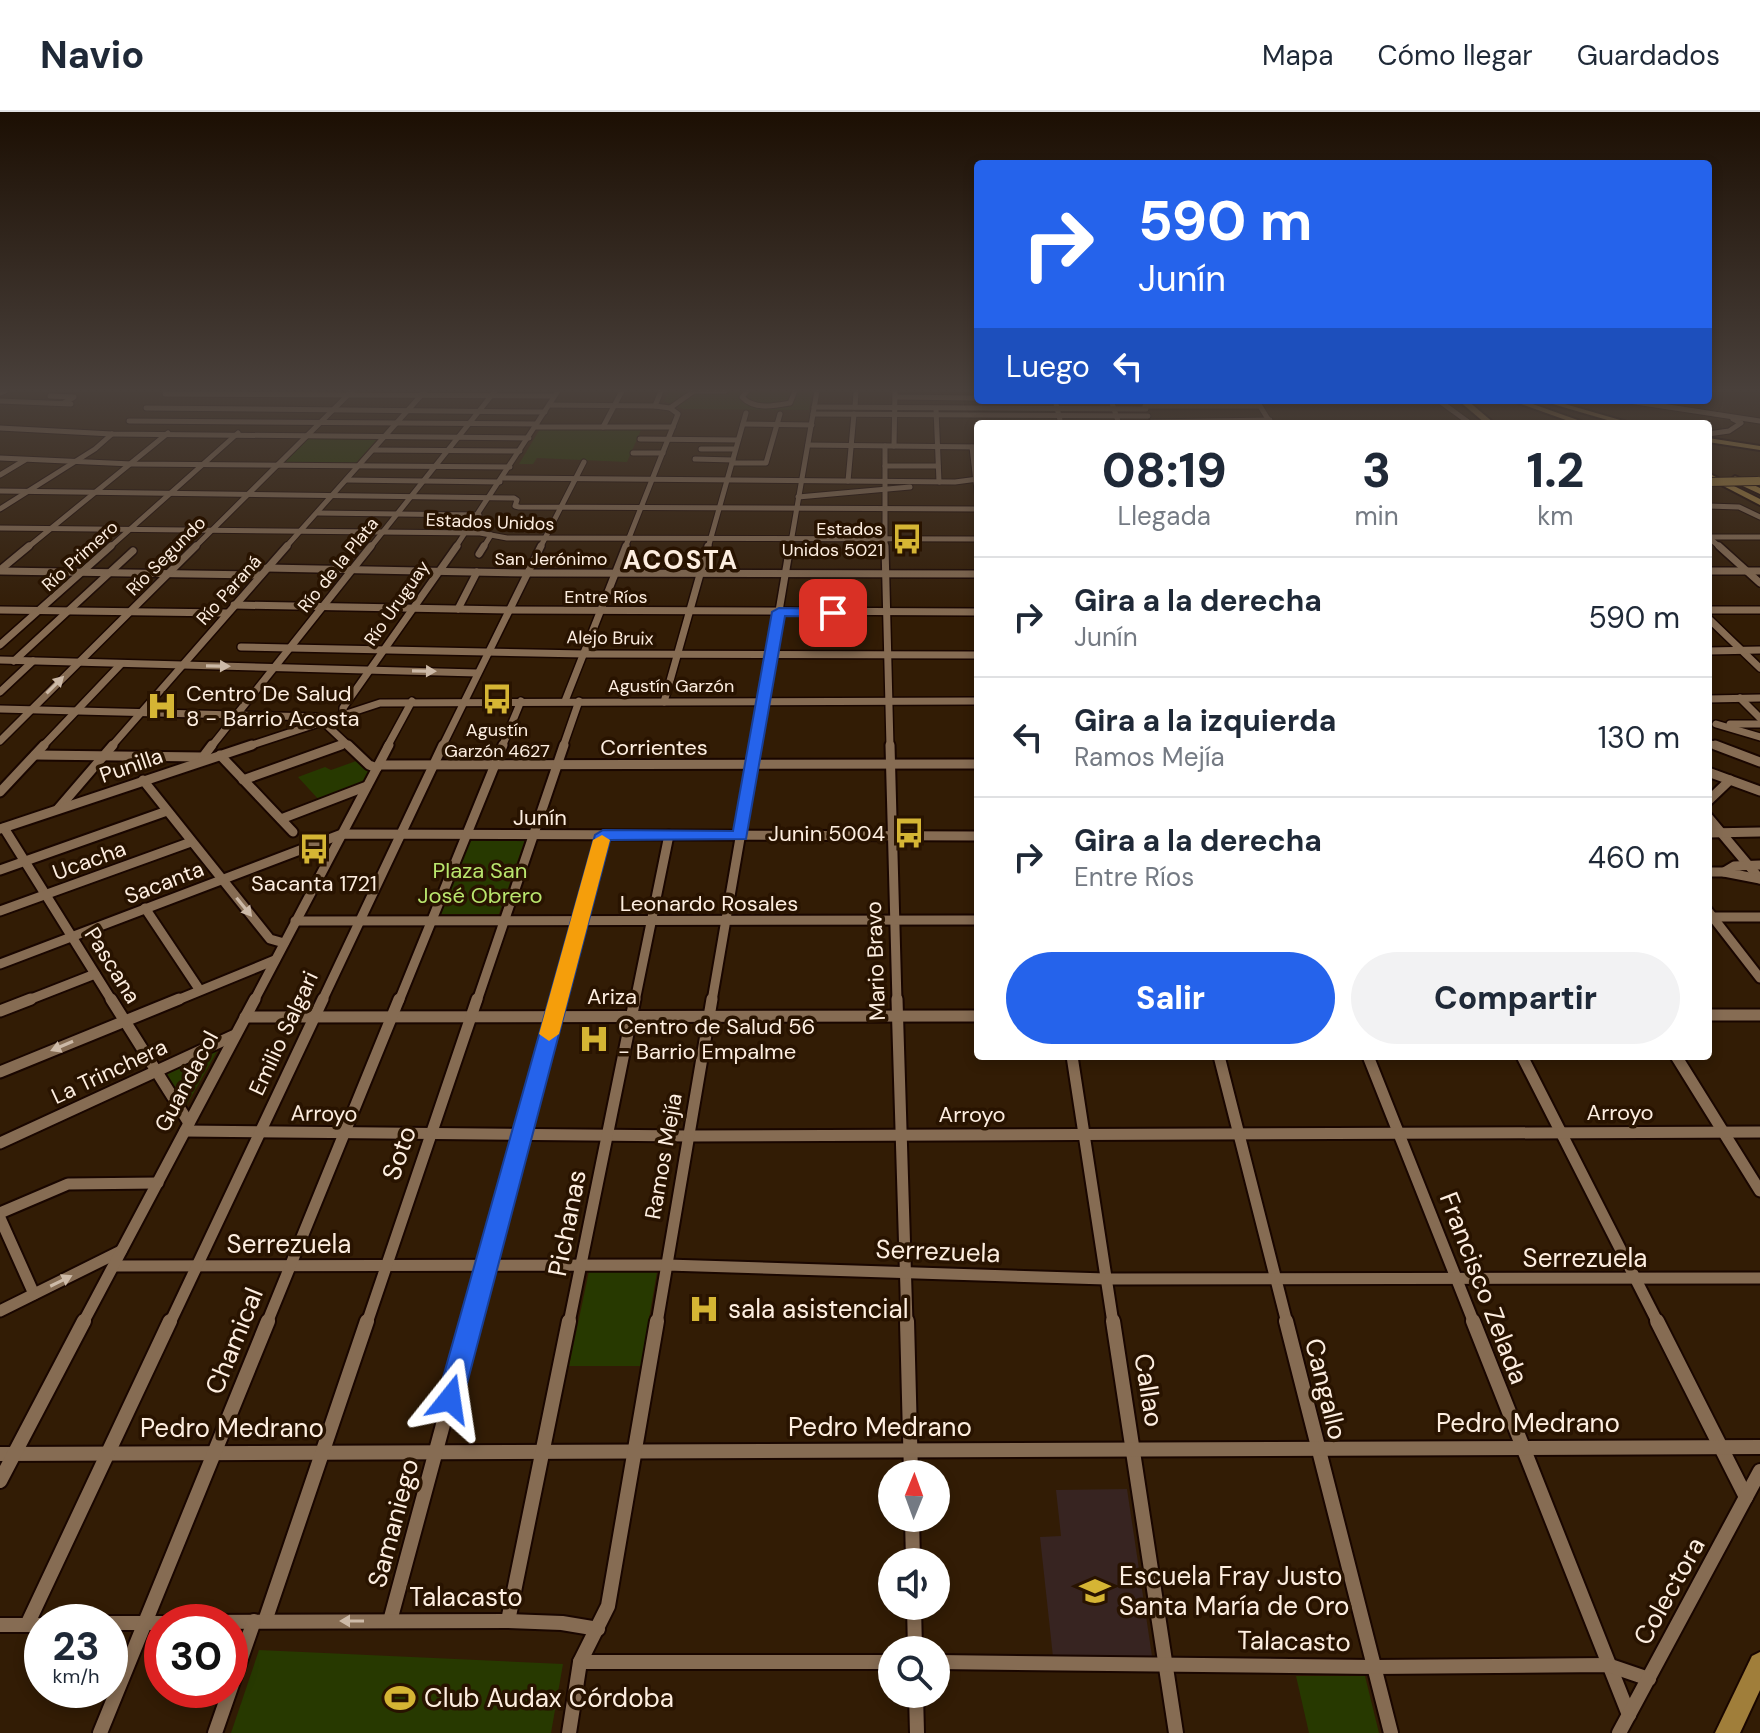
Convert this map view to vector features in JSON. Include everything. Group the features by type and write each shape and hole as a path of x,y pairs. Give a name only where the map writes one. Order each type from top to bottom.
{"highway":[{"path":"1712,467 1760,485"},
{"path":"1712,482 1760,485"},
{"path":"1712,483 1760,503"},
{"path":"1727,1733 1760,1664"}],"street":[{"path":"0,509 67,467"},
{"path":"0,571 129,467"},
{"name":"Río Primero","path":"0,645 200,467"},
{"name":"Río Segundo","path":"0,741 275,467"},
{"name":"Río Paraná","path":"58,809 358,467"},
{"path":"409,467 510,467"},
{"name":"Río de la Plata","path":"204,758 436,467"},
{"name":"Río Uruguay","path":"343,713 343,708 510,467"},
{"name":"Emilio Salgari","path":"43,1604 109,1453 477,673 582,467"},
{"path":"565,701 658,467"},
{"path":"664,702 731,467"},
{"name":"Ramos Mejía","path":"569,1733 580,1662 608,1606 804,467"},
{"path":"848,481 849,467"},
{"name":"Mario Bravo","path":"885,467 885,574 911,1460"},
{"path":"938,467 939,482"},
{"path":"346,480 801,480 884,486 974,480"},
{"path":"798,497 884,486 955,482"},
{"path":"0,491 94,495 490,498 516,499 515,506 519,507 561,508 974,509"},
{"path":"1712,506 1739,507 1758,515"},
{"path":"318,513 479,515"},
{"name":"Estados Unidos","path":"0,528 466,533 546,538 791,541 974,539"},
{"path":"479,554 491,535"},
{"path":"1712,537 1760,537"},
{"path":"1712,541 1760,583"},
{"path":"14,661 133,551"},
{"name":"San Jerónimo","path":"267,568 527,573 974,574"},
{"path":"0,571 261,575"},
{"path":"1712,571 1760,571"},
{"path":"458,609 477,572"},
{"name":"Entre Ríos","path":"234,605 689,612 974,612"},
{"path":"0,610 227,613"},
{"path":"1712,610 1760,610"},
{"path":"1712,622 1760,668"},
{"name":"Alejo Bruix","path":"241,647 488,653 974,655"},
{"path":"1712,651 1760,650"},
{"path":"0,660 477,673"},
{"path":"0,692 33,661"},
{"path":"0,792 121,664"},
{"path":"1740,698 1760,721"},
{"path":"1712,699 1760,698"},
{"name":"Agustín Garzón","path":"412,701 974,701"},
{"name":"Punilla","path":"2,828 343,713 380,703 412,701"},
{"name":"Guandacol","path":"0,1481 7,1453 114,1266 412,701"},
{"name":"Chamical","path":"153,1604 521,701"},
{"name":"Soto","path":"215,1733 323,1452 579,701"},
{"path":"0,709 318,717 369,765 378,766"},
{"path":"1712,719 1760,737"},
{"path":"1712,730 1719,724 1760,721"},
{"path":"243,780 345,744"},
{"path":"1712,744 1760,762"},
{"path":"35,755 204,758"},
{"path":"220,755 293,832"},
{"name":"Corrientes","path":"378,766 974,764"},
{"path":"1712,773 1760,791"},
{"path":"143,780 270,939 284,943"},
{"path":"1712,797 1730,780"},
{"path":"281,819 367,786"},
{"path":"0,870 167,811"},
{"path":"1712,822 1755,866 1760,879"},
{"name":"Pascana","path":"2,828 156,1071 187,1127"},
{"path":"1712,833 1760,832"},
{"name":"Junín","path":"342,834 974,836"},
{"name":"Sacanta","path":"0,964 342,834"},
{"name":"Samaniego","path":"390,1621 603,835"},
{"name":"Pichanas","path":"508,1621 669,835"},
{"name":"Ucacha","path":"0,911 191,842"},
{"path":"1724,872 1729,867 1755,866"},
{"path":"1712,872 1760,879"},
{"path":"145,908 199,989"},
{"path":"1712,915 1760,917"},
{"path":"1712,919 1760,978"},
{"name":"Leonardo Rosales","path":"295,921 974,920"},
{"path":"0,1072 275,960"},
{"path":"0,1011 95,974"},
{"path":"1712,1015 1760,1015"},
{"name":"Ariza","path":"245,1017 974,1016"},
{"name":"La Trinchera","path":"0,1143 235,1035"},
{"name":"Callao","path":"1073,1060 1176,1733"},
{"name":"Cangallo","path":"1220,1060 1391,1733"},
{"name":"Francisco Zelada","path":"1370,1060 1629,1715"},
{"path":"1524,1060 1746,1497"},
{"path":"1679,1060 1760,1191"},
{"name":"Arroyo","path":"187,1127 261,1132 688,1136 1760,1132"},
{"path":"34,1294 0,1215 68,1184 158,1183"},
{"path":"0,1311 121,1251"},
{"name":"Serrezuela","path":"114,1266 667,1265 1106,1279 1455,1281 1760,1278"},
{"name":"Pedro Medrano","path":"7,1453 1760,1447"},
{"path":"0,1461 7,1453"},
{"name":"Colectora","path":"1619,1733 1760,1471"},
{"name":"Talacasto","path":"248,1621 508,1621 562,1623 598,1629"},
{"path":"0,1625 24,1625"},
{"name":"Chamical","path":"100,1733 144,1625"},
{"path":"580,1662 878,1662"},
{"name":"Talacasto","path":"950,1662 1373,1667 1608,1665 1649,1679"},
{"path":"916,1708 917,1733"}],"shaded area":[{"name":"Escuela Fray Justo Santa María de Oro","path":"1127,1489 1152,1656 1053,1657 1040,1537 1061,1536 1056,1490"}],"green space":[{"path":"359,760 371,770 361,785 320,801 298,777 325,767 331,770"},
{"name":"Plaza San José Obrero","path":"468,837 526,837 499,914 437,914"},
{"path":"219,1048 185,1108 166,1072"},
{"path":"589,1271 657,1272 641,1366 569,1366"},
{"name":"Club Audax Córdoba","path":"259,1650 563,1664 551,1733 231,1733 239,1708 248,1708 248,1683"},
{"path":"1296,1676 1365,1676 1379,1733 1309,1733"}],"slow traffic":[{"path":"549,1034 602,840"}],"place":[{"name":"Estados Unidos 5021","path":"907,539"},
{"name":"Agustín Garzón 4627","path":"497,699"},
{"name":"Centro De Salud 8 - Barrio Acosta","path":"162,706"},
{"name":"Junin 5004","path":"909,833"},
{"name":"Sacanta 1721","path":"314,849"},
{"name":"Centro de Salud 56 - Barrio Empalme","path":"594,1039"},
{"name":"sala asistencial","path":"704,1309"},
{"name":"Escuela Fray Justo Santa María de Oro","path":"1095,1591"},
{"name":"Club Audax Córdoba","path":"400,1698"}],"district":[{"name":"ACOSTA","path":"681,560"}],"route":[{"path":"450,1399 603,835 740,836 779,612 833,613"}]}
